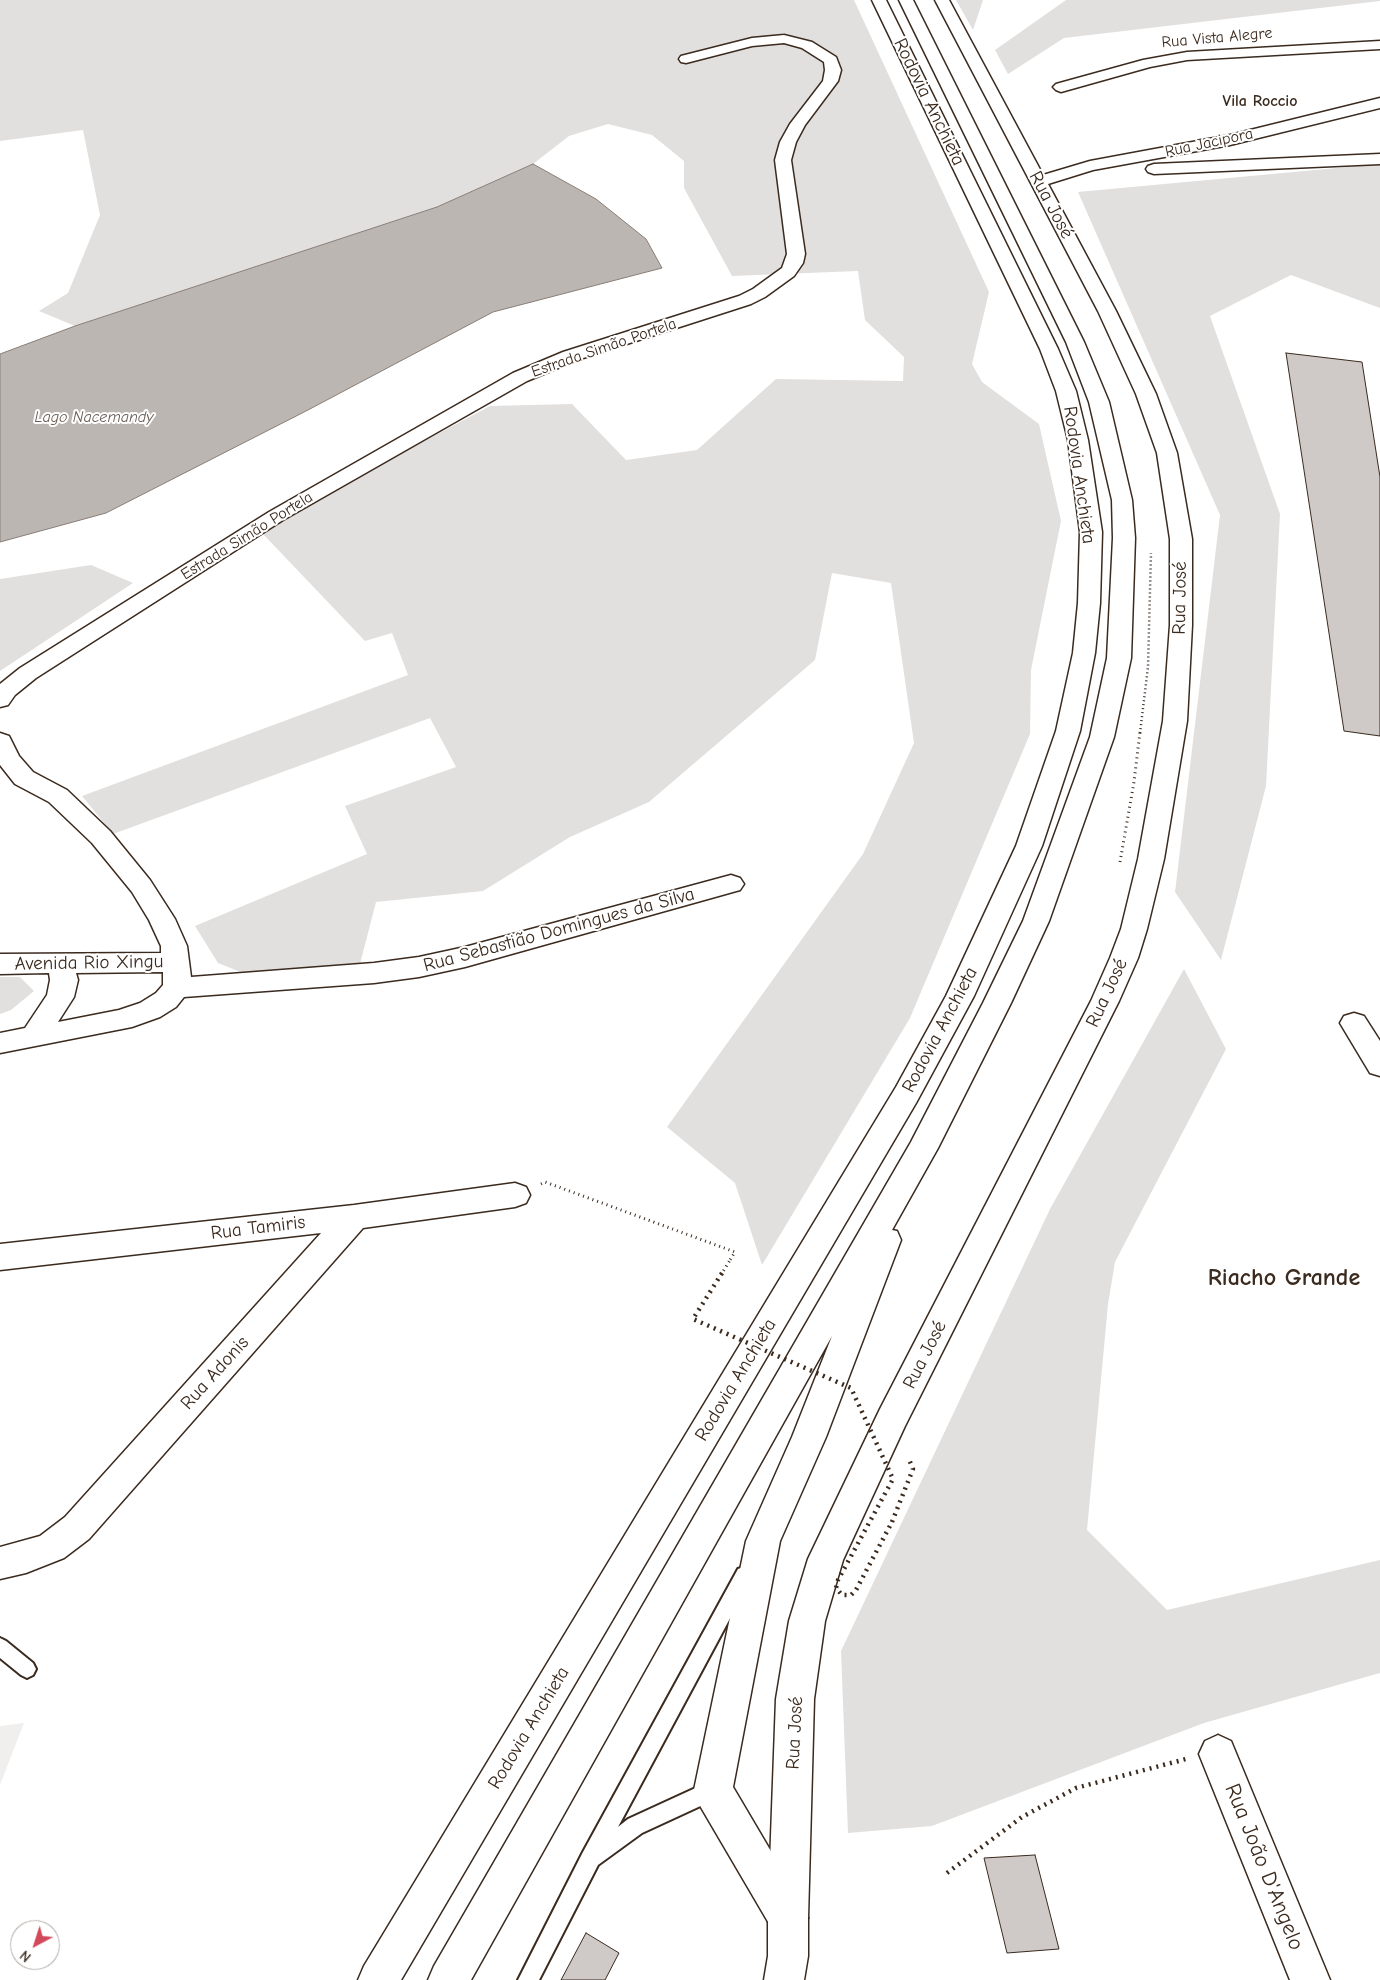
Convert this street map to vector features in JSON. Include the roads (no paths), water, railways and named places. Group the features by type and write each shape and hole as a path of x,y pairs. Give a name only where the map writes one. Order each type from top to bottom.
{"main road":[{"name":"Rodovia Anchieta","path":"378,1980 906,1095 960,996 1029,846 1068,731 1084,653 1089,603 1091,532 1078,440 1066,391 1049,349 879,0"},
{"name":"Rodovia Anchieta","path":"448,1980 923,1148 997,1004 1036,921 1102,736 1119,658 1124,538 1122,500 1099,402 1078,351 906,0"},
{"name":"Rua José","path":"784,1980 788,1956 795,1700 807,1621 826,1559 892,1419 1105,1000 1124,958 1134,929 1151,859 1175,721 1181,625 1181,539 1166,453 1146,394 1107,311 942,0"},
{"name":"Estrada Simão Portela","path":"0,700 7,690 28,673 276,516 520,377 570,356 744,300 759,293 788,272 794,263 796,254 783,160 788,142 798,124 830,81 834,70 831,60 806,44 784,39 752,42 686,59"},
{"name":"Rua Vista Alegre","path":"1061,87 1148,63 1187,56 1380,45"},
{"name":"Rua Jacipora","path":"1039,182 1090,166 1230,140 1380,103"},
{"path":"1090,166 1142,169 1380,159"},
{"path":"0,1043 122,1020 150,1010 166,1000 177,975 174,946 162,919 141,886 101,837 58,796 6,762"},
{"name":"Rua Sebastião Domingues da Silva","path":"177,975 374,973 419,967 465,957 731,884"},
{"name":"Avenida Rio Xingu","path":"0,964 61,964 177,975"},
{"path":"34,1036 60,997 64,980 61,964"},
{"path":"1354,1023 1380,1065"},
{"path":"788,1918 713,1790 763,1541 808,1437 923,1148"},
{"name":"Rua Tamiris","path":"0,1257 354,1217 515,1195"},
{"name":"Rua Adonis","path":"0,1563 26,1557 52,1546 77,1528 354,1217"},
{"name":"Rua João D'Angelo","path":"1218,1754 1310,1980"}],"lane":[{"path":"528,1980 590,1859 763,1541"},
{"path":"0,1647 27,1669"},
{"path":"590,1859 635,1826 713,1790"}],"water":[{"name":"Lago Nacemandy","path":"533,164 596,199 646,239 662,268 493,312 308,410 106,513 0,542 0,354 75,326 437,207"}],"district":[{"name":"Vila Roccio","path":"1260,101"},
{"name":"Riacho Grande","path":"1284,1278"}]}
